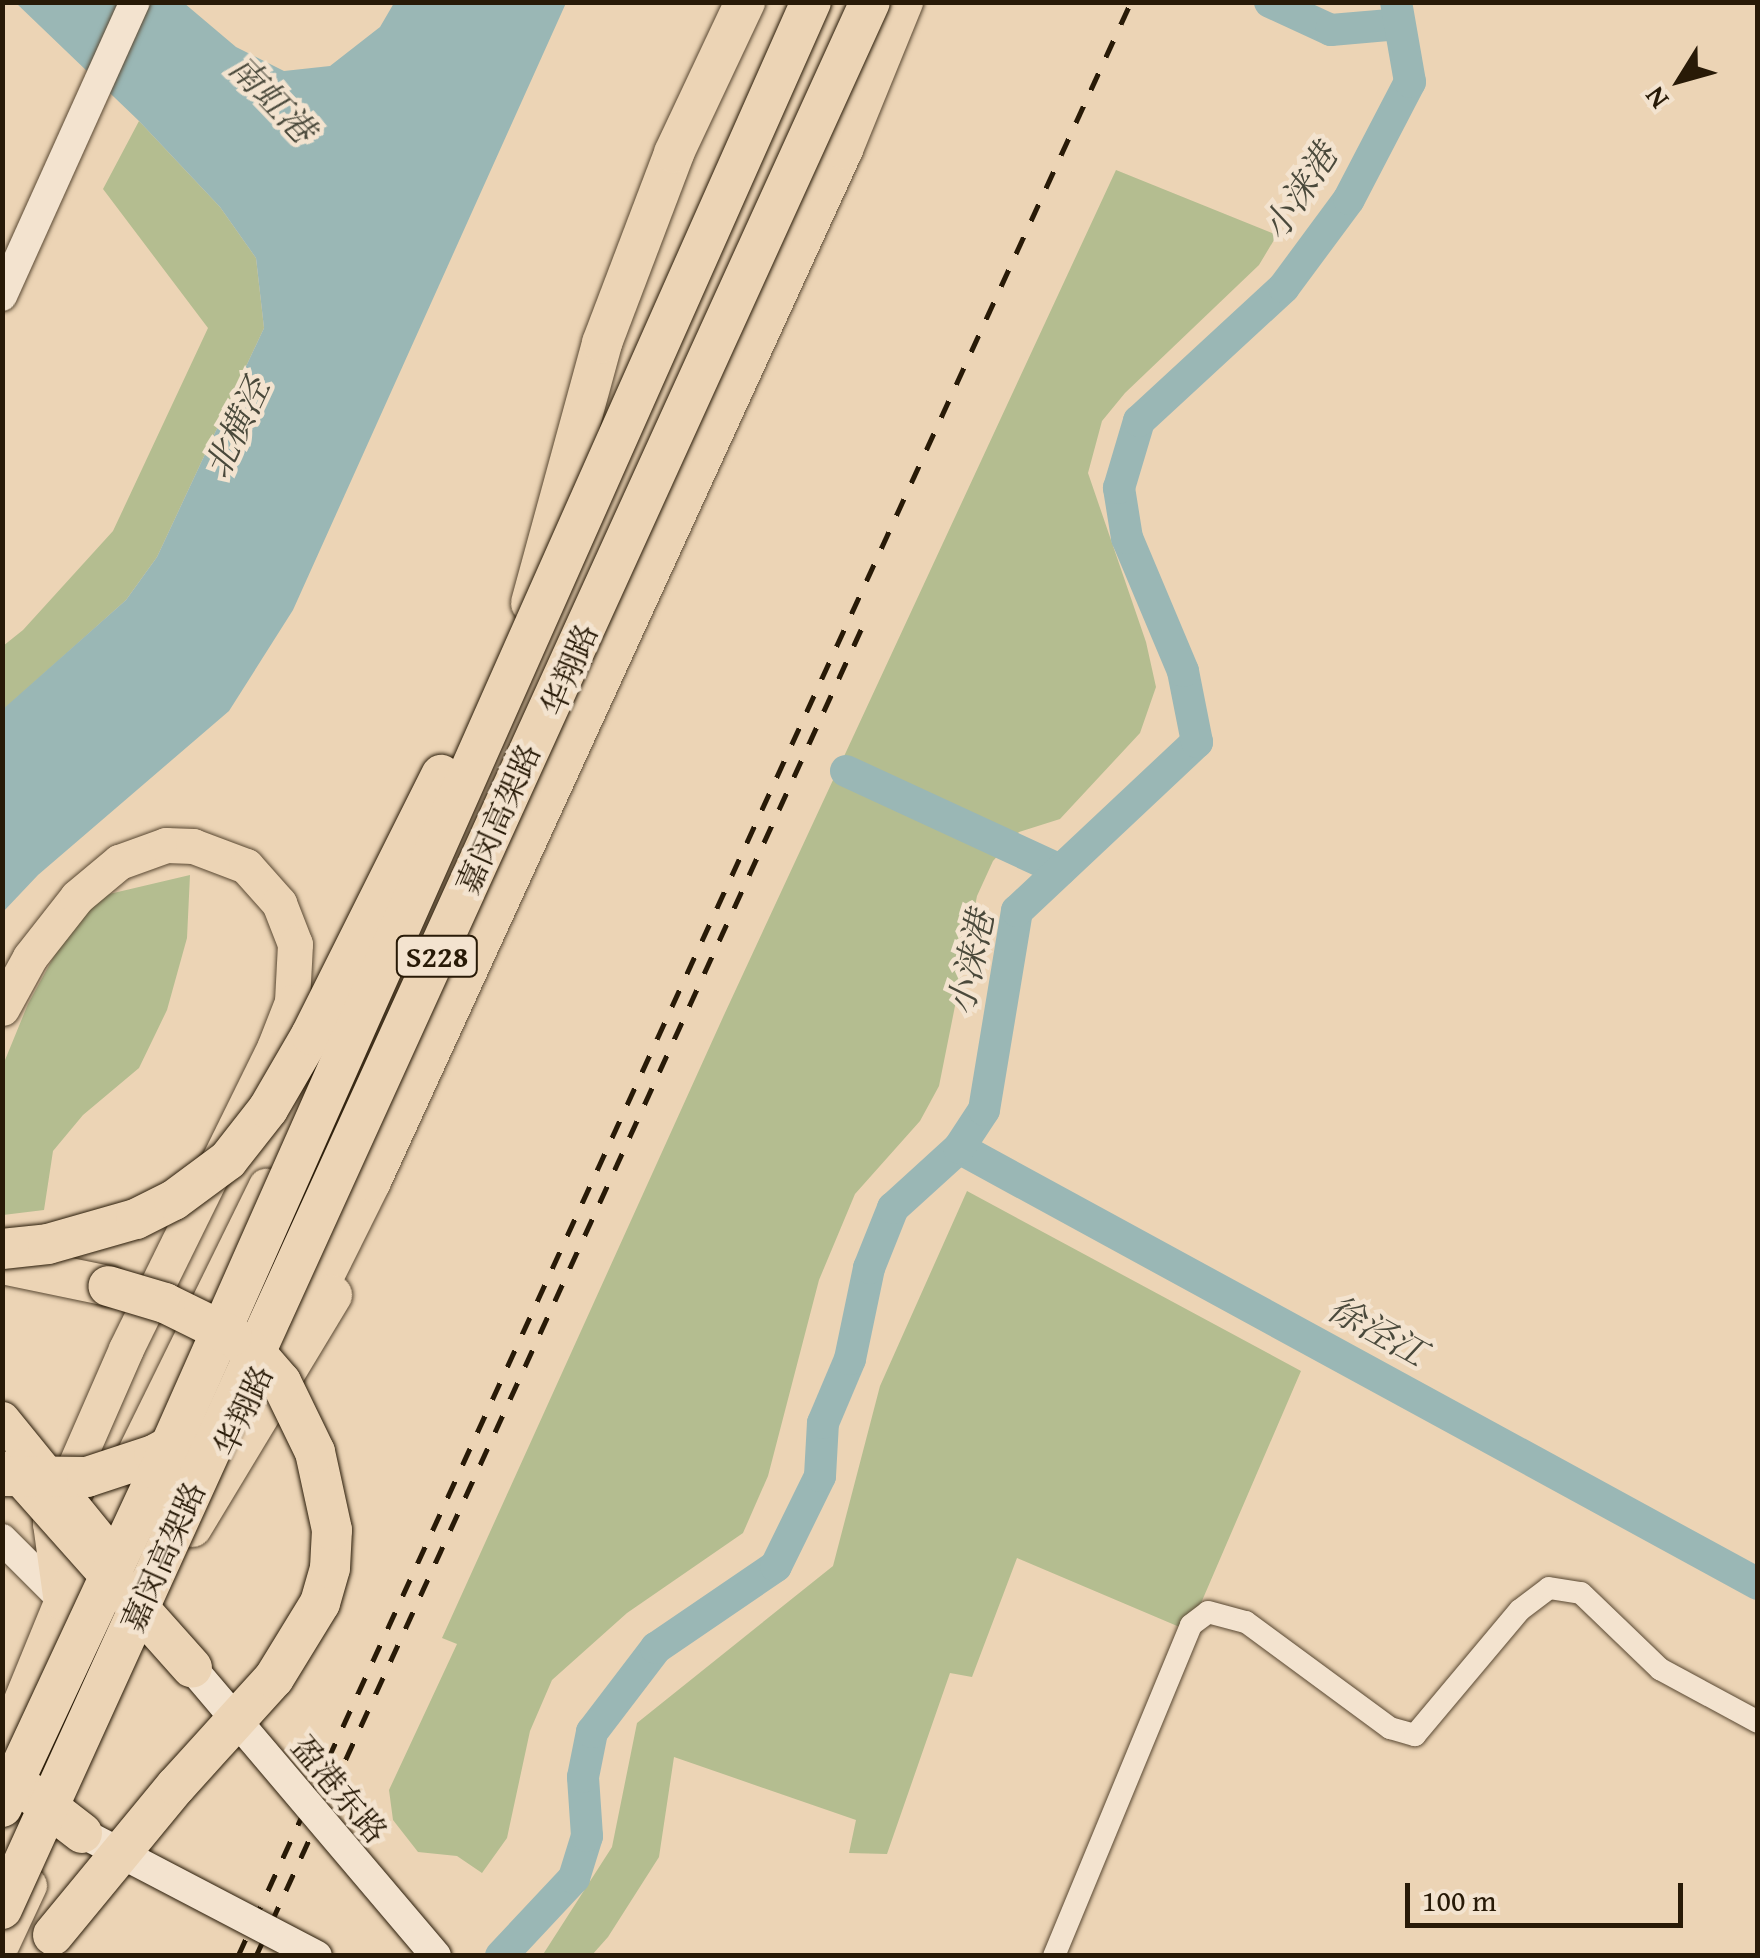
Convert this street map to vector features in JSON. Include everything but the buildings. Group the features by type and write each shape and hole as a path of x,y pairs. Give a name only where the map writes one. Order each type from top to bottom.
{"highway":[{"path":"520,645 602,343 674,153 745,2"},
{"name":"嘉闵高架路","path":"2,1807 167,1453 811,2"},
{"name":"嘉闵高架路","path":"2,1909 868,2"},
{"path":"2,1475 87,1477 154,1455 219,1415 282,1348 306,1314 371,1181 843,148 903,2"},
{"path":"2,1249 88,1234 174,1200 228,1160 268,1109 311,1035 498,660 598,486"},
{"path":"172,1564 366,1235 502,952 608,716 680,505"},
{"path":"2,1264 164,1303 232,1336 260,1358 300,1414 315,1452 332,1530 330,1568 320,1604 292,1654 237,1723 112,1861 40,1956"},
{"path":"2,1454 192,1668"},
{"path":"2,1763 32,1796 82,1833"}],"main road":[{"path":"2,296 135,2"},
{"name":"华翔路","path":"9,1731 61,1602 520,645 821,2"},
{"name":"华翔路","path":"2,1943 136,1640 317,1258 653,476 868,2"},
{"path":"2,1008 50,928 98,876 139,851 193,846 246,866 279,903 294,944 292,1002 283,1025 126,1349 50,1523"},
{"path":"2,1419 90,1526 192,1668"},
{"path":"2,1475 50,1523 91,1545 172,1564"},
{"name":"华翔路","path":"50,1523 61,1602"},
{"path":"2,1539 61,1602 136,1640"},
{"name":"盈港东路","path":"192,1668 436,1956"},
{"path":"9,1731 88,1752"},
{"path":"2,1790 318,1956"}],"street":[{"path":"1054,1956 1191,1624 1208,1612 1246,1622 1390,1728 1416,1736 1520,1610 1550,1588 1581,1592 1660,1670 1758,1722"}],"green space":[{"path":"139,121 220,207 256,258 264,328 157,557 126,600 3,710 3,646 23,630 113,531 208,328 103,189"},
{"path":"1116,170 1277,235 1259,265 1125,393 1102,421 1088,473 1146,642 1156,687 1140,733 1060,819 1019,832 993,861 977,896 939,1086 920,1121 855,1194 819,1280 768,1476 743,1533 627,1613 552,1680 530,1731 507,1838 482,1873 457,1856 418,1852 393,1820 389,1790 457,1644 442,1638 724,1015"},
{"path":"190,875 187,938 167,1010 139,1068 83,1115 53,1151 44,1210 3,1215 3,1065 28,1004 71,925 105,895"},
{"path":"967,1191 1301,1371 1189,1631 1017,1558 972,1677 950,1673 887,1854 849,1853 856,1820 674,1757 659,1857 608,1937 592,1955 542,1956 612,1847 637,1723 833,1566 880,1386"}],"water":[{"path":"16,3 184,3 236,47 284,71 330,66 380,27 394,3 566,3 293,610 229,711 38,875 3,912 2,710 126,600 157,557 264,328 256,258 220,207 139,121"}],"waterway":[{"path":"1270,2 1331,30 1399,24"},
{"name":"小涞港","path":"501,1956 574,1878 587,1836 583,1777 592,1732 656,1648 776,1566 820,1476 823,1423 850,1359 869,1268 893,1208 959,1148 984,1110 1017,911 1197,742 1183,671 1127,538 1119,488 1139,421 1284,287 1349,199 1410,82 1396,2"},
{"path":"846,771 1060,870"},
{"name":"徐泾江","path":"959,1148 1758,1584"}],"railway":[{"path":"238,1956 1131,2"},
{"path":"256,1956 864,623"}],"water label":[{"name":"南虹港","path":"272,99"},
{"name":"北横泾","path":"237,428"}]}
